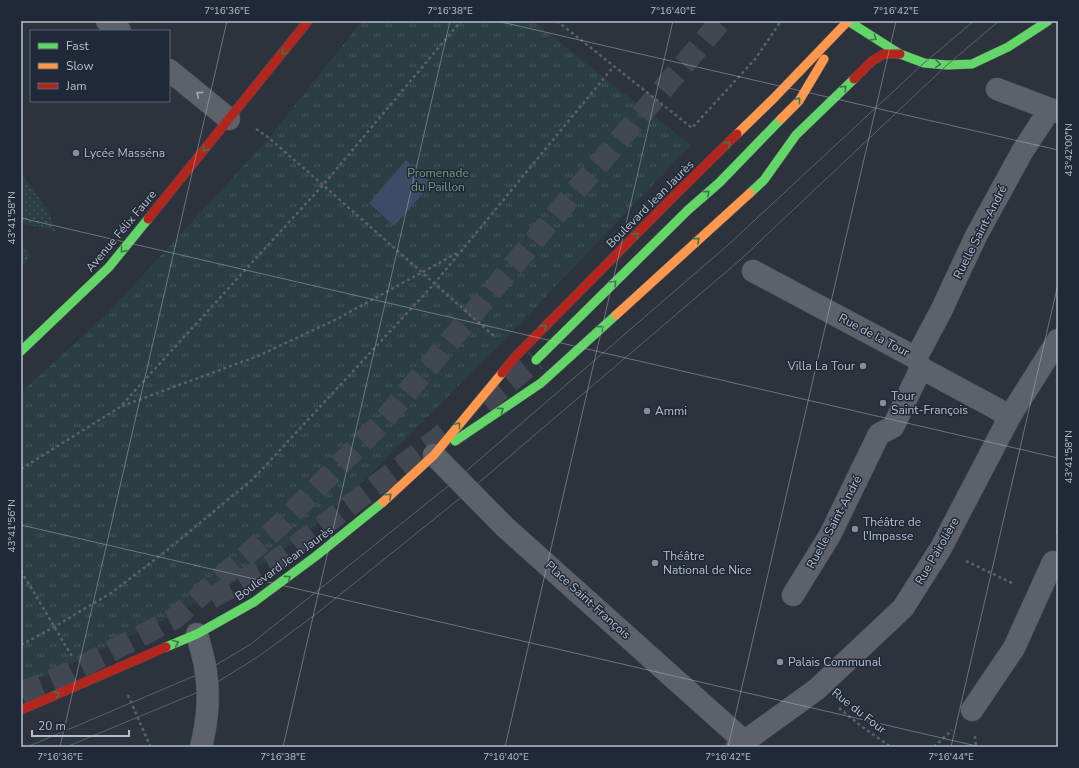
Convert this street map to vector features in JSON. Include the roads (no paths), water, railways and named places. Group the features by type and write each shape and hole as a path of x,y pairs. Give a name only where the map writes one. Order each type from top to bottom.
{"main road":[{"name":"Avenue Félix Faure","path":"21,351 109,268 308,21"},
{"name":"Boulevard Jean Jaurès","path":"434,455 515,357 676,194 774,98 848,21 900,54 924,63 972,64 1008,47 1048,21"},
{"path":"536,360 688,210 720,182 799,101 848,21"},
{"name":"Boulevard Jean Jaurès","path":"21,710 197,634 254,602 310,561 379,505 434,455 540,383 764,180 796,135 872,61 884,54 900,54"},
{"path":"777,147 796,135"},
{"path":"720,182 752,162"}],"street":[{"path":"107,21 119,30"},
{"path":"170,71 229,119"},
{"path":"997,89 1054,110"},
{"name":"Ruelle Saint-André","path":"793,595 830,535 879,434 893,428 918,363 976,236 1022,152 1054,110"},
{"name":"Rue de la Tour","path":"753,271 1010,416"},
{"name":"Rue Pairolière","path":"741,744 771,724 817,689 903,608 941,548 1010,416 1058,340"},
{"name":"Place Saint-François","path":"434,455 505,526 741,744"},
{"path":"972,710 1014,648 1053,562"},
{"path":"197,634 206,671 208,688 208,712 201,747"}],"water":[{"path":"406,160 432,183 394,226 369,203"}],"tunnel":[{"path":"21,693 67,674 175,618 277,528 383,421 574,193 721,21"},
{"path":"484,403 536,360"},
{"path":"211,598 271,565 449,430"}],"tram line":[{"path":"27,747 206,671 251,644 457,479 728,245 924,63 974,21"},
{"path":"66,747 208,688 259,656 316,614 469,491 740,260 947,65 999,21"}],"place":[{"name":"Lycée Masséna","path":"76,153"},
{"name":"Villa La Tour","path":"863,366"},
{"name":"Tour Saint-François","path":"883,403"},
{"name":"Ammi","path":"647,411"},
{"name":"Théâtre de l'Impasse","path":"855,529"},
{"name":"Théâtre National de Nice","path":"655,563"},
{"name":"Palais Communal","path":"780,662"}],"park label":[{"name":"Promenade du Paillon","path":"438,180"}]}
